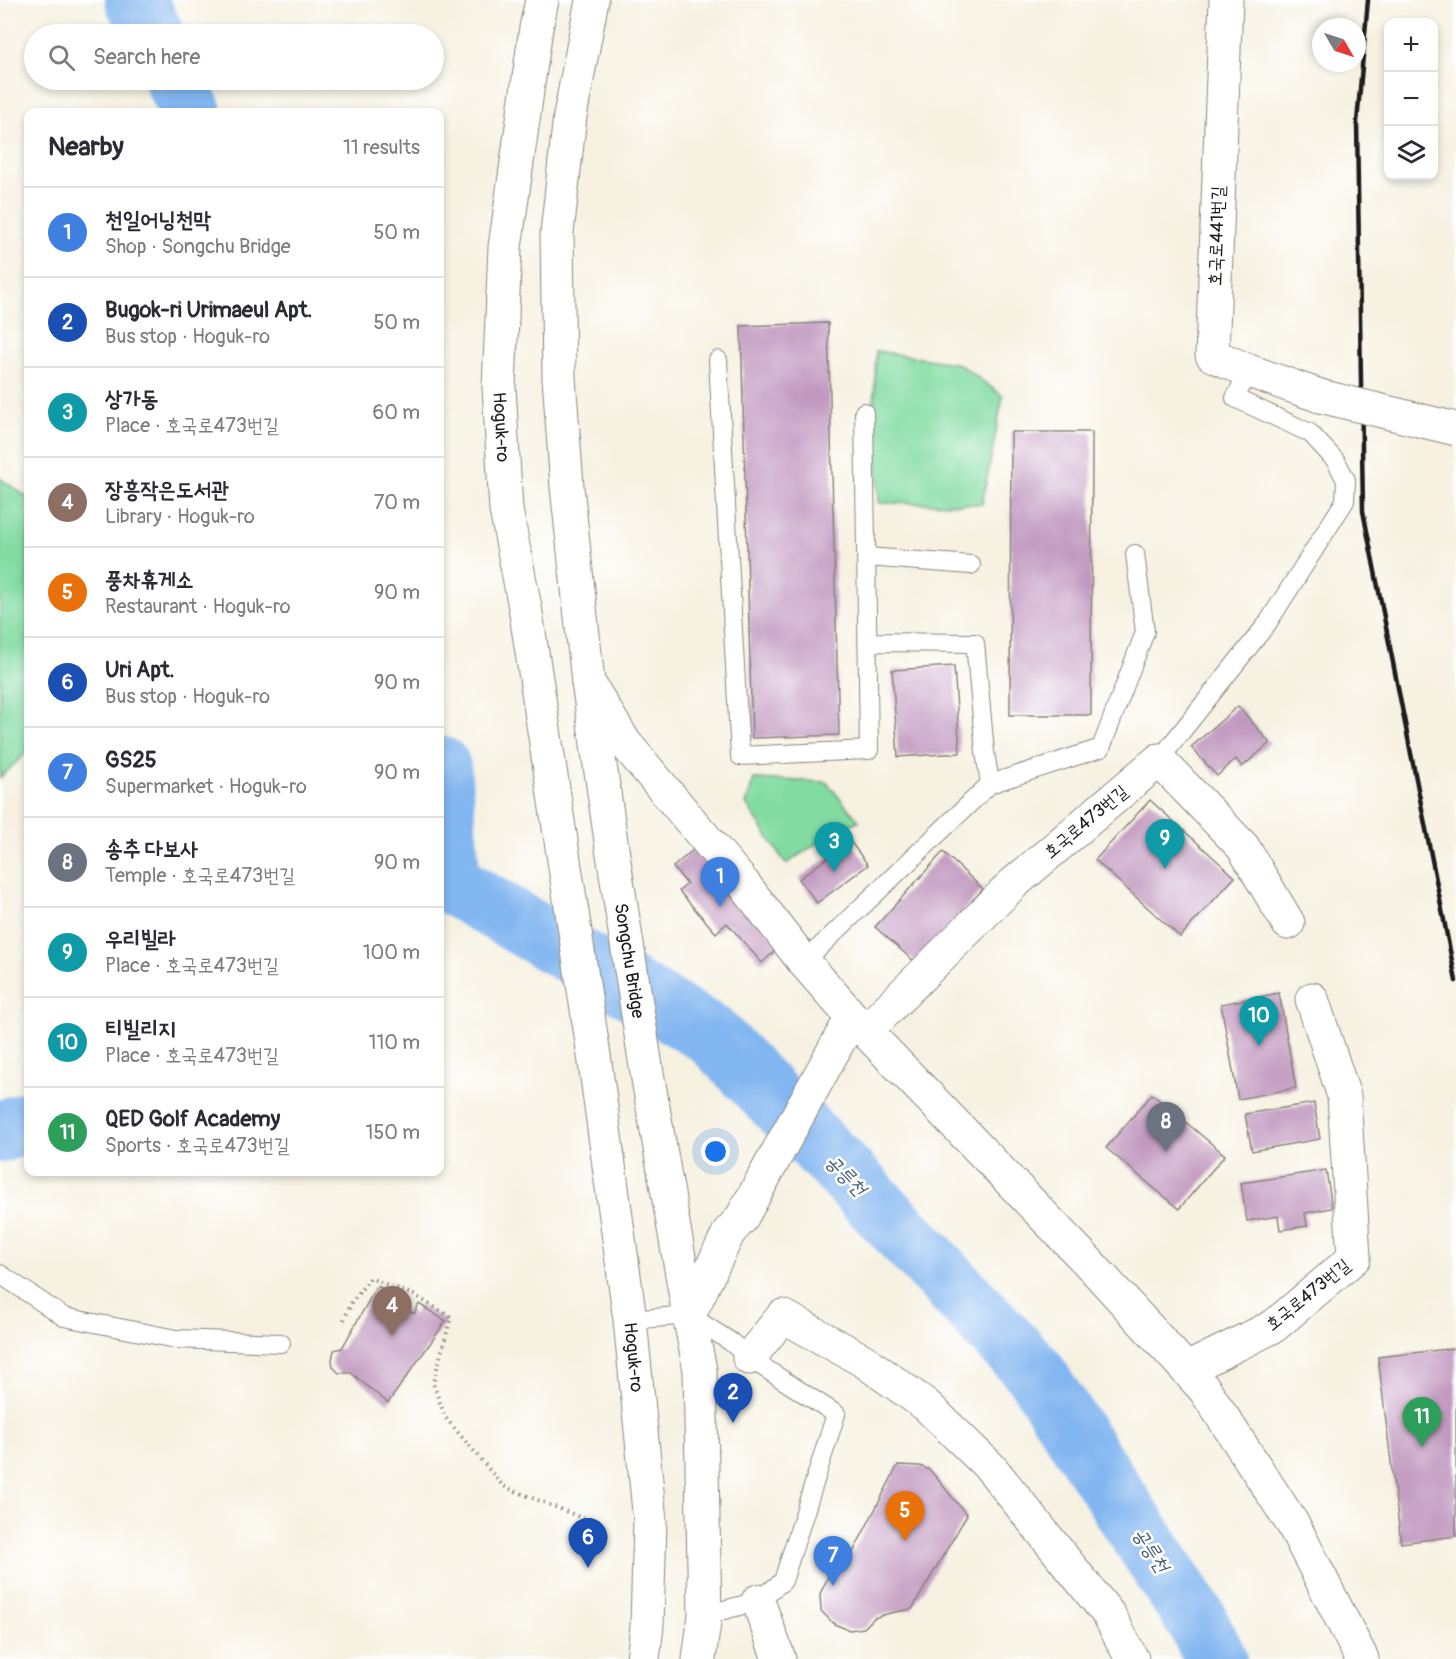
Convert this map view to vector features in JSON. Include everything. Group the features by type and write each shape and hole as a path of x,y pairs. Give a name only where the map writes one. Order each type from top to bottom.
{"street":[{"name":"Hoguk-ro","path":"542,0 505,247 500,387 506,510 525,607 594,1055 630,1320 650,1521 643,1659"},
{"path":"592,0 570,117 557,233 559,378 567,487 588,682 625,743 743,884 804,962 859,1024 1090,1264 1205,1390 1294,1526 1362,1659"},
{"name":"호국로441번길","path":"1226,0 1212,355 1320,396 1456,429"},
{"name":"Songchu Bridge","path":"588,682 647,1073 688,1315"},
{"path":"1158,760 1243,847 1288,923"},
{"name":"호국로473번길","path":"688,1315 729,1232 741,1219 859,1024 1013,884 1158,760"},
{"name":"호국로473번길","path":"1187,1369 1274,1326 1354,1258 1344,1096 1312,999"},
{"path":"688,1315 700,1370 705,1615 699,1659"},
{"path":"749,1358 783,1316 864,1361 926,1405 992,1468 1045,1533 1109,1615 1132,1659"},
{"path":"758,1601 779,1659"}],"lane":[{"path":"718,360 740,756 869,750 864,412"},
{"path":"1158,760 1267,624 1345,501 1346,480 1336,461 1310,433 1234,398 1249,370"},
{"path":"804,962 990,784 1101,748 1145,632 1135,554"},
{"path":"867,557 971,565"},
{"path":"867,642 975,643 990,784"},
{"path":"0,1274 64,1317 176,1339 282,1343"},
{"path":"630,1320 688,1315 730,1342 749,1358 836,1414 783,1581 758,1601 705,1615"}],"path":[{"path":"344,1320 352,1302 370,1278 414,1295 451,1317 433,1383 444,1417 503,1486 602,1526"}],"green space":[{"path":"876,351 959,364 1003,396 982,504 879,503 874,410"},
{"path":"0,478 24,495 24,755 0,778"},
{"path":"754,779 826,782 859,821 840,828 786,864 746,804"}],"building":[{"path":"828,323 839,735 752,738 741,326"},
{"path":"1011,432 1092,432 1091,715 1010,715"},
{"path":"954,666 960,753 898,757 892,670"},
{"path":"1238,706 1270,743 1242,767 1236,759 1217,776 1191,747"},
{"path":"1150,800 1235,877 1180,937 1095,860"},
{"path":"850,841 868,865 817,903 799,879"},
{"path":"694,849 780,946 762,963 727,923 716,933 679,891 687,884 673,867"},
{"path":"943,852 983,889 916,963 875,927"},
{"path":"1279,993 1296,1088 1238,1099 1221,1004"},
{"path":"1152,1094 1225,1155 1179,1209 1106,1148"},
{"path":"1314,1103 1320,1139 1252,1151 1245,1114"},
{"path":"1326,1170 1332,1208 1305,1213 1307,1226 1280,1230 1278,1216 1247,1221 1241,1183"},
{"path":"377,1286 404,1299 400,1307 414,1314 419,1304 446,1321 388,1403 351,1373 339,1373 333,1367 332,1360 334,1350 342,1348"},
{"path":"1456,1348 1456,1536 1401,1543 1378,1357"},
{"path":"898,1465 920,1466 930,1470 967,1515 912,1609 874,1618 864,1628 849,1630 834,1624 821,1611 820,1594 828,1577 846,1566"}],"waterway":[{"name":"공릉천","path":"136,0 148,24"},
{"name":"공릉천","path":"180,90 189,108"},
{"name":"공릉천","path":"444,813 450,883 711,1035 1034,1371 1197,1621 1216,1659"},
{"path":"0,1132 24,1123"}],"railway":[{"path":"1368,0 1357,122 1363,511 1456,981"}],"place":[{"name":"우리빌라","path":"1165,869"},
{"name":"상가동","path":"834,872"},
{"name":"천일어닝천막","path":"720,907"},
{"name":"티빌리지","path":"1259,1046"},
{"name":"송추 다보사","path":"1166,1152"},
{"name":"장흥작은도서관","path":"392,1336"},
{"name":"Bugok-ri Urimaeul Apt.","path":"733,1423"},
{"name":"QED Golf Academy","path":"1422,1447"},
{"name":"풍차휴게소","path":"905,1541"},
{"name":"Uri Apt.","path":"588,1568"},
{"name":"GS25","path":"833,1586"}]}
